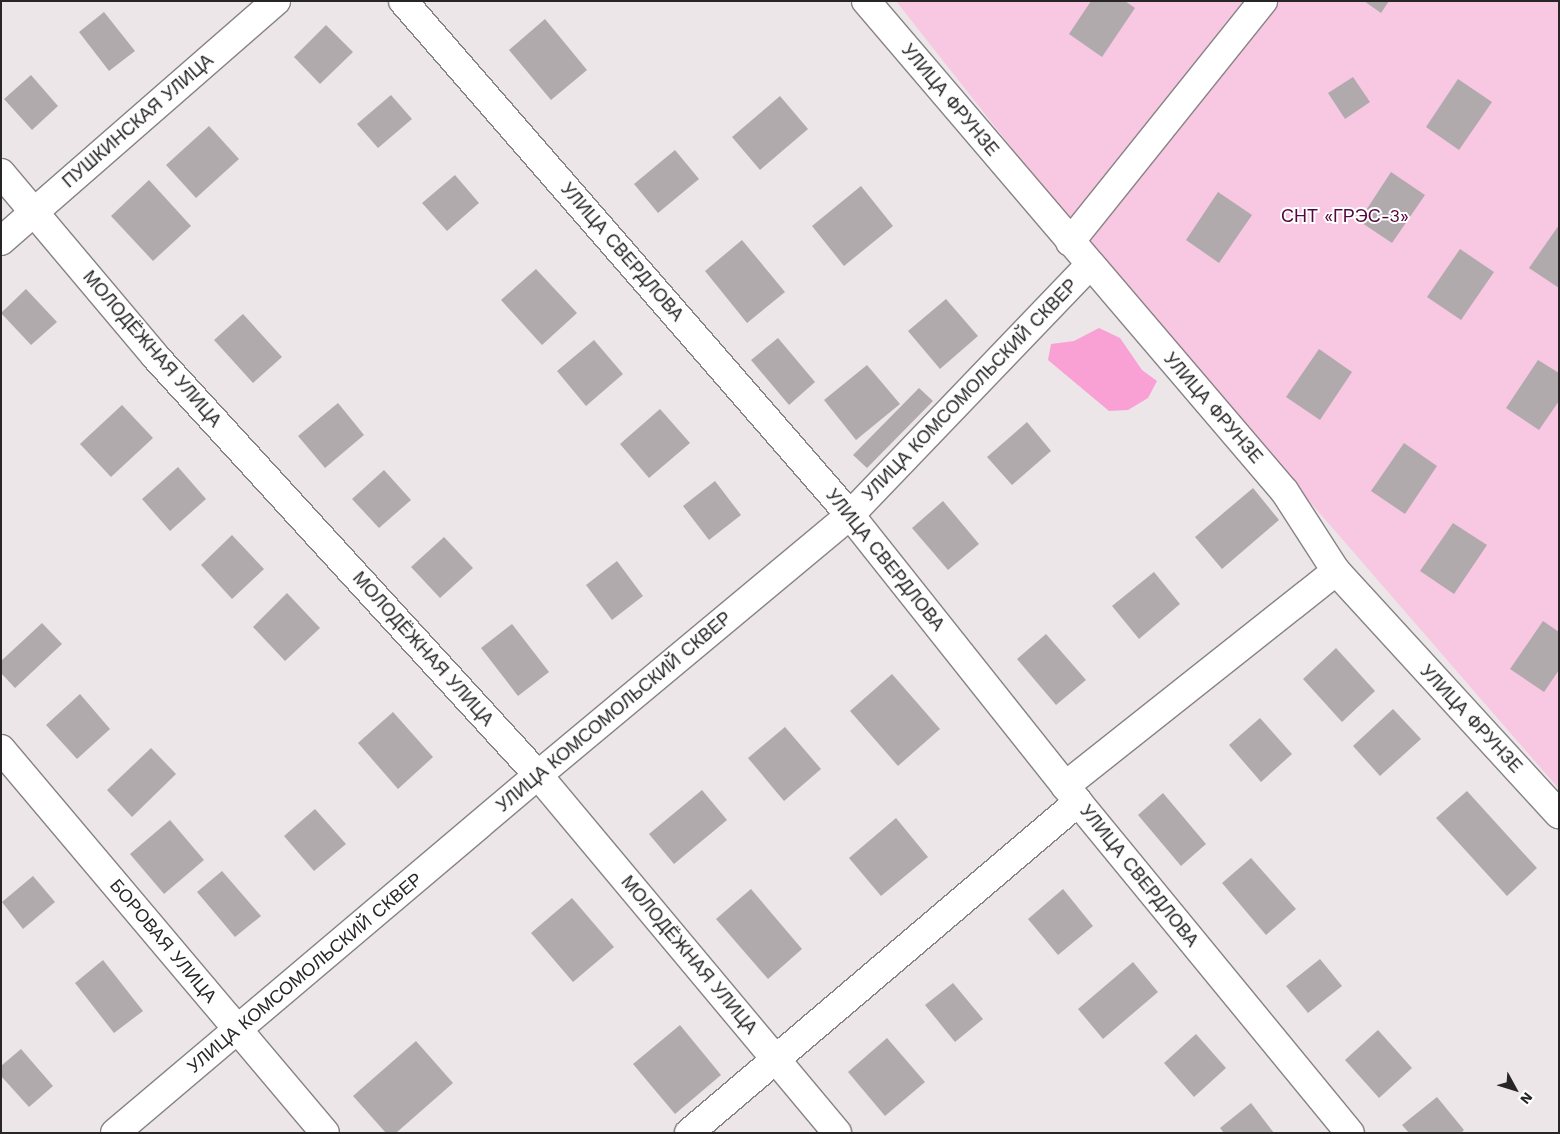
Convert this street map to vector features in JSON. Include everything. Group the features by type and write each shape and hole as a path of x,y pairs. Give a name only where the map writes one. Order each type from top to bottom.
{"street":[{"name":"ПУШКИНСКАЯ УЛИЦА","path":"1,241 276,1"},
{"name":"УЛИЦА СВЕРДЛОВА","path":"404,1 850,515 1072,794 1350,1133"},
{"name":"УЛИЦА ФРУНЗЕ","path":"866,1 1285,492 1336,572 1559,814"},
{"path":"1070,242 1263,1"},
{"name":"МОЛОДЁЖНАЯ УЛИЦА","path":"1,173 155,356 538,775 837,1133"},
{"name":"УЛИЦА КОМСОМОЛЬСКИЙ СКВЕР","path":"115,1133 538,775 850,515 1090,265"},
{"path":"689,1133 775,1059 1072,794 1336,572"},
{"name":"БОРОВАЯ УЛИЦА","path":"1,749 325,1133"}],"green space":[{"name":"СНТ «ГРЭС-3»","path":"896,1 1559,1 1559,789 1100,260"}],"shaded area":[{"path":"1099,328 1120,338 1142,370 1157,381 1148,398 1128,410 1109,411 1048,360 1051,344 1074,341"}],"building":[{"path":"1091,1 1125,1 1135,8 1102,57 1069,34"},
{"path":"1364,1 1389,1 1381,13"},
{"path":"104,12 135,51 109,71 79,32"},
{"path":"545,19 587,70 551,100 509,50"},
{"path":"326,25 353,52 320,84 294,57"},
{"path":"31,75 58,106 32,130 4,99"},
{"path":"1353,77 1370,102 1345,119 1328,93"},
{"path":"1458,79 1492,102 1459,150 1426,127"},
{"path":"391,95 412,119 378,148 357,124"},
{"path":"780,96 808,129 760,170 732,137"},
{"path":"209,126 239,159 196,198 166,165"},
{"path":"675,150 699,179 658,213 634,184"},
{"path":"1391,172 1425,195 1392,243 1359,221"},
{"path":"455,175 479,203 447,231 422,203"},
{"path":"149,180 191,226 153,261 111,216"},
{"path":"861,186 893,226 844,266 812,226"},
{"path":"1218,192 1252,215 1219,263 1186,240"},
{"path":"1559,225 1559,288 1529,268"},
{"path":"742,240 785,292 747,323 705,271"},
{"path":"1460,249 1494,272 1461,320 1427,297"},
{"path":"536,269 577,313 542,345 501,300"},
{"path":"26,289 57,322 31,345 1,313"},
{"path":"946,299 978,336 940,369 908,331"},
{"path":"243,314 282,357 253,383 214,340"},
{"path":"778,338 815,382 789,405 751,360"},
{"path":"594,340 623,374 586,406 557,371"},
{"path":"1319,349 1352,372 1320,420 1286,397"},
{"path":"1538,360 1559,373 1559,401 1539,430 1506,408"},
{"path":"867,365 900,404 856,440 824,400"},
{"path":"919,388 933,401 867,468 853,455"},
{"path":"338,403 364,435 325,468 298,436"},
{"path":"122,405 153,438 111,477 80,444"},
{"path":"660,409 690,443 649,478 620,444"},
{"path":"1027,422 1051,451 1012,485 987,457"},
{"path":"1404,443 1437,466 1405,514 1371,491"},
{"path":"178,467 206,499 170,531 142,499"},
{"path":"384,470 411,500 379,528 352,499"},
{"path":"715,481 741,515 709,540 683,506"},
{"path":"1253,488 1279,520 1222,569 1195,537"},
{"path":"943,501 979,544 948,570 912,528"},
{"path":"1453,523 1487,545 1454,594 1420,571"},
{"path":"232,535 264,569 232,599 201,565"},
{"path":"444,537 473,568 440,598 411,567"},
{"path":"617,561 643,596 612,620 586,585"},
{"path":"1154,572 1180,604 1139,639 1112,606"},
{"path":"287,593 320,628 285,661 253,627"},
{"path":"1543,621 1559,632 1559,670 1544,692 1510,669"},
{"path":"42,623 62,644 15,688 1,673 1,661"},
{"path":"512,624 549,672 518,696 481,648"},
{"path":"1046,634 1086,680 1056,705 1017,659"},
{"path":"1336,648 1375,691 1342,722 1303,679"},
{"path":"892,674 940,729 898,766 850,711"},
{"path":"80,694 110,729 77,759 46,725"},
{"path":"1393,709 1421,739 1380,776 1353,746"},
{"path":"393,712 433,757 398,789 358,743"},
{"path":"1260,718 1292,754 1261,782 1229,745"},
{"path":"785,727 821,769 784,801 748,758"},
{"path":"151,748 176,774 132,817 107,790"},
{"path":"702,790 727,820 674,864 649,834"},
{"path":"1467,791 1537,868 1507,896 1436,818"},
{"path":"1163,793 1206,844 1181,866 1138,815"},
{"path":"315,809 346,844 314,871 284,836"},
{"path":"896,818 928,857 881,896 849,858"},
{"path":"170,820 204,860 164,894 130,854"},
{"path":"1251,858 1296,909 1266,935 1222,883"},
{"path":"222,871 261,916 235,937 197,892"},
{"path":"33,876 55,902 23,929 2,902"},
{"path":"751,889 802,949 768,979 716,919"},
{"path":"1063,889 1093,926 1058,955 1028,919"},
{"path":"572,898 614,947 573,982 531,933"},
{"path":"1320,959 1342,986 1308,1013 1286,986"},
{"path":"103,960 143,1011 114,1033 75,983"},
{"path":"1133,962 1158,992 1103,1039 1078,1009"},
{"path":"953,983 983,1019 955,1042 925,1005"},
{"path":"680,1025 721,1075 675,1114 633,1064"},
{"path":"1378,1030 1412,1068 1379,1098 1345,1060"},
{"path":"1196,1034 1226,1068 1194,1097 1164,1063"},
{"path":"887,1038 925,1082 885,1116 848,1072"},
{"path":"416,1041 453,1083 396,1133 386,1133 353,1096"},
{"path":"21,1049 53,1086 29,1107 1,1076 1,1066"},
{"path":"1437,1097 1464,1130 1461,1133 1409,1133 1402,1125"},
{"path":"1251,1103 1274,1133 1224,1133 1220,1128"}]}
